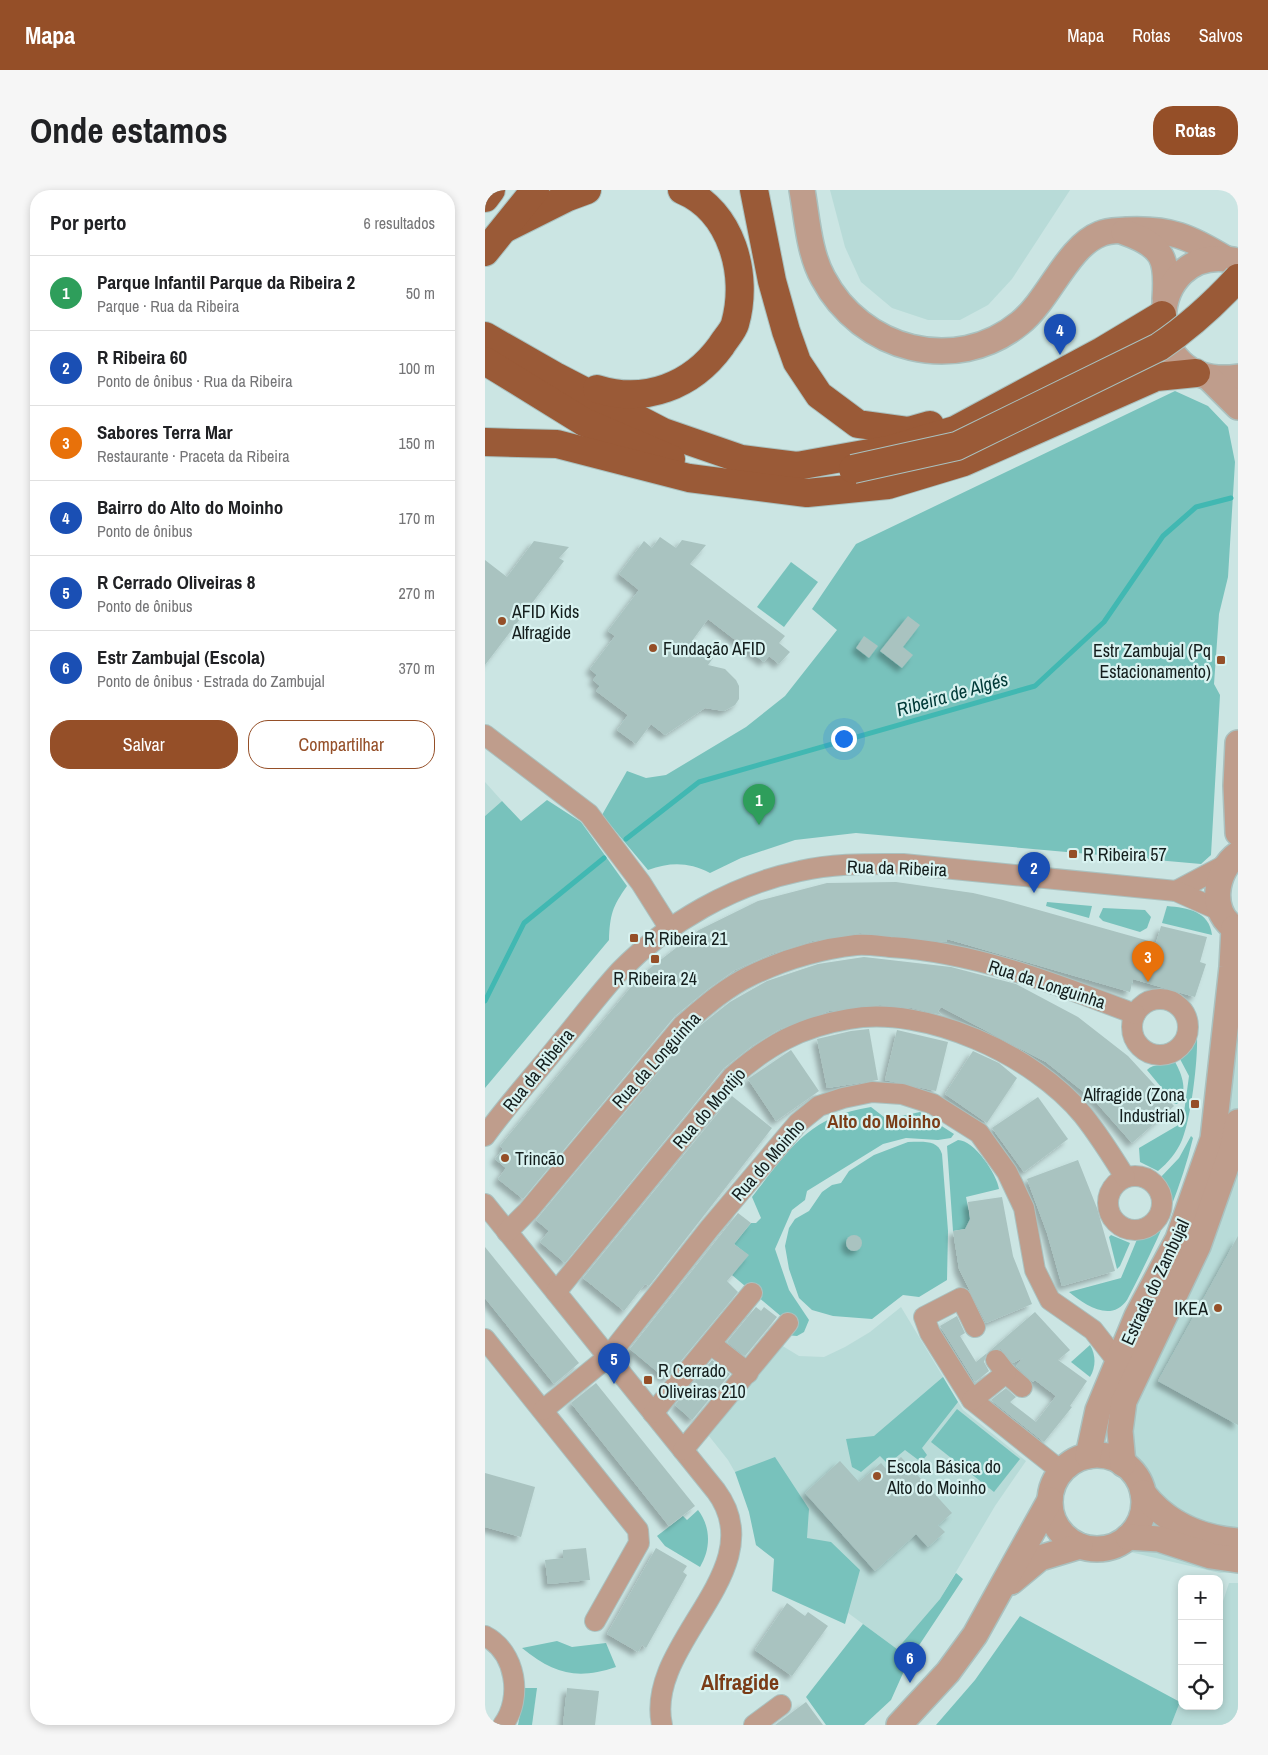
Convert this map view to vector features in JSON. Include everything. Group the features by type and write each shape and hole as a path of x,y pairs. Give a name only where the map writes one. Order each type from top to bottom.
{"highway":[{"path":"485,198 491,190"},
{"path":"485,252 535,190"},
{"path":"506,228 567,197 587,190"},
{"path":"555,376 609,393 634,395 674,387 708,364 735,326 741,288 734,248 716,214 690,193 682,190"},
{"path":"753,190 772,280 786,332 797,362 819,395 858,424 909,431 1003,404"},
{"path":"488,347 555,376 663,432 741,459 853,470 957,446 1159,348 1203,314 1234,266"},
{"path":"797,466 892,448 955,430 1102,352 1163,307"},
{"path":"488,347 584,422 726,482"},
{"path":"485,442 557,444 689,478 807,493 888,485 964,462 1156,377 1203,375"}],"street":[{"path":"802,190 812,247 821,276 836,300 863,326 889,342 907,347 957,351 983,345 1009,331 1036,308 1087,242 1102,233 1150,229 1167,231 1200,243 1234,266"},
{"path":"1122,231 1143,239 1158,250 1163,257 1167,271 1163,307 1164,334 1172,352 1185,366 1203,375 1222,379 1238,377"},
{"path":"1163,307 1172,285 1182,273 1195,265 1210,260 1234,266"},
{"path":"1203,375 1238,406"},
{"path":"485,735 589,814 641,883 670,929"},
{"path":"1235,850 1238,743"},
{"name":"Rua da Ribeira","path":"1176,891 1195,883 1235,850"},
{"name":"Estrada do Zambujal","path":"1088,1456 1097,1410 1137,1316 1179,1239 1213,1139 1232,967 1231,923 1217,888 1220,876 1235,850"},
{"name":"Rua da Ribeira","path":"485,1136 620,971 670,929 719,900 745,888 801,870 860,863 903,864 1176,891 1231,923"},
{"name":"Rua da Longuinha","path":"507,1232 528,1212 683,1025 709,1002 749,976 783,962 820,951 857,945 918,949 1010,970 1057,984 1135,1014"},
{"name":"Rua do Montijo","path":"555,1292 732,1077 755,1057 778,1042 805,1030 851,1018 876,1017 929,1024 964,1034 1019,1061 1063,1094 1082,1114 1125,1177"},
{"name":"Rua do Moinho","path":"543,1410 608,1357 715,1222 798,1123 819,1106 843,1098 872,1092 902,1094 933,1104 979,1133 1007,1172 1024,1208 1035,1270 1050,1300 1093,1330 1117,1362"},
{"name":"Estrada do Zambujal","path":"1123,1464 1120,1431 1125,1401 1198,1246 1233,1147 1238,1122"},
{"path":"485,1204 683,1450 727,1508 730,1523 731,1550 720,1580 686,1637 654,1705 649,1725"},
{"path":"653,1413 712,1345 752,1293"},
{"path":"975,1327 961,1298 924,1317 930,1333 971,1400 1061,1471"},
{"path":"683,1450 748,1373 787,1323"},
{"path":"485,1339 638,1530 639,1543 595,1621"},
{"path":"712,1345 748,1373"},
{"path":"971,1400 1001,1366 1022,1387"},
{"path":"899,1725 948,1672 975,1635 1050,1500 1055,1480 1069,1464 1088,1456 1113,1458 1132,1472 1143,1493 1167,1519 1202,1535 1238,1541"},
{"path":"1050,1500 1051,1514 1057,1528 1067,1539 1090,1549 1111,1547 1128,1537 1141,1517 1143,1493"},
{"path":"1128,1537 1159,1539 1211,1556 1238,1560"},
{"path":"1000,1593 1019,1573 1035,1561 1081,1546"},
{"path":"485,1636 500,1648 508,1660 513,1675 516,1696 503,1725"},
{"path":"661,1692 660,1713 662,1725"},
{"path":"754,1725 781,1705"}],"shaded area":[{"path":"830,190 1070,190 1012,279 988,305 960,320 928,320 892,308 861,282 845,247"},
{"path":"1175,391 1208,406 1228,427 1235,462 1228,577 1219,614 1214,684 1220,695 1211,855 1201,864 856,833 795,840 741,858 710,873 702,869 679,864 648,870 602,815 627,771 646,778 666,775 746,727 785,696 837,630 812,609 856,544"},
{"path":"791,562 818,582 784,627 757,607"},
{"path":"485,782 502,801 485,816"},
{"path":"547,800 581,822 627,886 613,912 609,940 485,1088 485,816 502,801 521,821"},
{"path":"1047,902 1092,906 1089,918 1046,906"},
{"path":"1167,906 1196,912 1207,921 1212,935 1162,923"},
{"path":"1103,908 1145,910 1151,917 1147,928 1140,932 1103,921 1099,917"},
{"path":"1238,1034 1238,1572 1220,1573 1130,1552 1138,1504 1110,1462 1111,1411 1228,1103"},
{"path":"1197,1036 1193,1089 1185,1130 1175,1153 1158,1171 1140,1162 1139,1148 1180,1124 1183,1120 1189,1076 1180,1059 1189,1051"},
{"path":"1175,1062 1183,1083 1183,1094 1177,1104 1147,1070 1153,1066"},
{"path":"871,1107 884,1117 892,1118 920,1112 954,1134 951,1138 938,1140 906,1138 883,1144 807,1191 805,1200 792,1210 775,1249 789,1290 809,1320 804,1332 797,1336 785,1335 789,1323 732,1275 748,1255 734,1244 751,1223 756,1223 761,1218 752,1197 801,1138 815,1127 831,1119 849,1112"},
{"path":"1191,1136 1193,1138 1181,1181 1156,1241 1127,1300 1121,1307 1113,1310 1098,1310 1069,1292 1121,1278 1138,1237 1148,1235 1163,1223 1167,1214 1168,1195 1160,1178 1179,1158"},
{"path":"958,1140 964,1141 971,1146 984,1159 994,1175 999,1189 966,1197 972,1228 953,1231 947,1146"},
{"path":"908,1142 928,1142 937,1146 942,1154 948,1231 947,1280 919,1297 903,1295 872,1319 833,1316 812,1310 799,1298 789,1269 785,1246 789,1228 795,1219 809,1211 822,1192 832,1185 841,1183 849,1171 874,1155"},
{"path":"1111,1235 1130,1243 1117,1269 1109,1237"},
{"name":"Escola Básica do Alto do Moinho","path":"901,1307 963,1410 1026,1461 995,1506 940,1599 897,1649 756,1545 755,1531 740,1481 728,1460 709,1436 781,1345 799,1356 824,1357 870,1332"},
{"path":"1090,1345 1095,1361 1090,1377 1071,1362"},
{"path":"943,1377 958,1402 922,1448 927,1455 921,1462 905,1450 888,1464 880,1456 861,1472 852,1467 846,1439 874,1436"},
{"path":"957,1409 1020,1459 994,1492 931,1442"},
{"path":"775,1457 809,1509 807,1538 831,1542 860,1570 845,1624 772,1591 774,1559 756,1545 749,1512 735,1472"},
{"path":"698,1510 705,1524 708,1538 708,1546 700,1567 665,1546 657,1536 683,1516 687,1520"},
{"path":"956,1573 963,1579 908,1662 891,1700 864,1725 826,1725 806,1697 863,1624 897,1649 940,1599"},
{"path":"1229,1583 1238,1583 1238,1725 1171,1725 1178,1707 1178,1710 1223,1710 1223,1601"},
{"path":"1020,1616 1178,1701 1178,1707 1171,1725 936,1725 975,1680"},
{"path":"557,1641 572,1647 606,1643 616,1667 589,1673 566,1672 545,1664 522,1648"},
{"path":"525,1688 537,1688 532,1725 518,1725"}],"building":[{"name":"Fundação AFID","path":"660,537 676,548 682,540 706,545 690,564 785,636 779,643 790,652 779,664 769,656 764,662 708,619 692,641 713,658 708,665 725,669 736,680 739,686 739,699 735,705 724,711 705,708 665,735 651,724 636,744 617,730 628,715 596,691 600,686 593,680 597,675 590,669 615,636 608,631 639,590 619,574 644,541 652,548"},
{"name":"AFID Kids Alfragide","path":"534,541 569,547 559,558 564,561 485,665 485,560 507,577"},
{"path":"908,616 920,625 903,647 913,655 902,668 880,651"},
{"path":"864,636 878,646 869,658 856,648"},
{"path":"896,882 973,893 1003,900 1156,943 1161,926 1207,937 1200,962 1206,964 1195,997 1133,979 1130,992 947,939 946,942 860,933 812,941 771,954 735,970 675,1016 523,1199 498,1179 506,1168 495,1159 503,1149 500,1146 640,976 699,930 758,901 827,883"},
{"path":"864,957 951,967 1016,984 1078,1017 1128,1056 1174,1106 1132,1143 1094,1100 1046,1062 941,1007 938,1011 942,1015 912,1008 880,1005 829,1011 780,1029 752,1046 724,1068 565,1263 540,1242 549,1231 536,1220 691,1033 730,1002 767,981 818,964"},
{"path":"869,1029 878,1080 827,1088 817,1039"},
{"path":"897,1030 948,1042 936,1091 885,1080"},
{"path":"791,1050 819,1091 776,1121 748,1079"},
{"path":"973,1051 999,1063 1017,1078 987,1123 945,1094"},
{"path":"732,1096 772,1128 649,1286 645,1284 624,1311 583,1278"},
{"path":"1038,1097 1068,1139 1024,1172 992,1128"},
{"path":"1078,1160 1097,1208 1115,1271 1062,1286 1047,1233 1027,1179"},
{"path":"1002,1197 1013,1256 1032,1304 986,1323 959,1269 953,1231 965,1229 970,1219 968,1202"},
{"path":"738,1213 751,1223 734,1244 749,1255 727,1281 738,1292 666,1379 630,1349"},
{"path":"854,1235 860,1237 862,1243 860,1249 854,1251 848,1249 846,1243 848,1237"},
{"name":"IKEA","path":"1238,1236 1238,1425 1158,1381"},
{"path":"485,1247 579,1363 554,1384 485,1298"},
{"path":"756,1307 761,1311 764,1307 777,1317 745,1356 727,1342"},
{"path":"1035,1312 1070,1350 1058,1360 1087,1381 1070,1406 1072,1407 1044,1442 991,1400 1006,1388 1016,1397 1010,1402 1036,1422 1056,1396 1035,1380 1033,1382 1016,1366 1023,1358 1013,1363 1001,1349 991,1350"},
{"path":"957,1316 965,1333 960,1336 976,1362 987,1353 984,1362 989,1371 975,1382 940,1326"},
{"path":"712,1360 730,1374 692,1420 675,1405"},
{"path":"596,1383 695,1506 669,1526 571,1403"},
{"path":"901,1457 952,1513 938,1525 945,1532 928,1547 916,1534 875,1571 805,1493 840,1461 859,1482 881,1463 887,1470"},
{"path":"485,1473 535,1487 521,1537 485,1527"},
{"path":"586,1548 590,1580 548,1584 545,1560 563,1558 563,1550"},
{"path":"656,1548 687,1566 683,1572 687,1575 646,1648 642,1645 638,1652 607,1634"},
{"path":"787,1603 805,1616 808,1612 828,1626 792,1676 755,1650"},
{"path":"567,1688 599,1691 595,1725 563,1725"},
{"path":"806,1702 823,1725 775,1725"}],"waterway":[{"name":"Ribeira de Algés","path":"626,839 699,782 1035,686 1104,622 1163,536 1196,507 1231,498"},
{"name":"Ribeira de Algés","path":"485,1001 524,923 604,858"}],"place":[{"name":"Bairro do Alto do Moinho","path":"1060,355"},
{"name":"AFID Kids Alfragide","path":"502,621"},
{"name":"Fundação AFID","path":"653,648"},
{"name":"Estr Zambujal (Pq Estacionamento)","path":"1221,660"},
{"name":"Parque Infantil Parque da Ribeira 2","path":"759,825"},
{"name":"R Ribeira 57","path":"1073,854"},
{"name":"R Ribeira 60","path":"1034,893"},
{"name":"R Ribeira 21","path":"634,938"},
{"name":"R Ribeira 24","path":"655,959"},
{"name":"Sabores Terra Mar","path":"1148,982"},
{"name":"Alfragide (Zona Industrial)","path":"1195,1104"},
{"name":"Trincão","path":"505,1158"},
{"name":"IKEA","path":"1218,1308"},
{"name":"R Cerrado Oliveiras 210","path":"648,1380"},
{"name":"R Cerrado Oliveiras 8","path":"614,1384"},
{"name":"Escola Básica do Alto do Moinho","path":"877,1476"},
{"name":"Estr Zambujal (Escola)","path":"910,1683"}],"district":[{"name":"Alto do Moinho","path":"884,1121"},
{"name":"Alfragide","path":"740,1682"}]}
